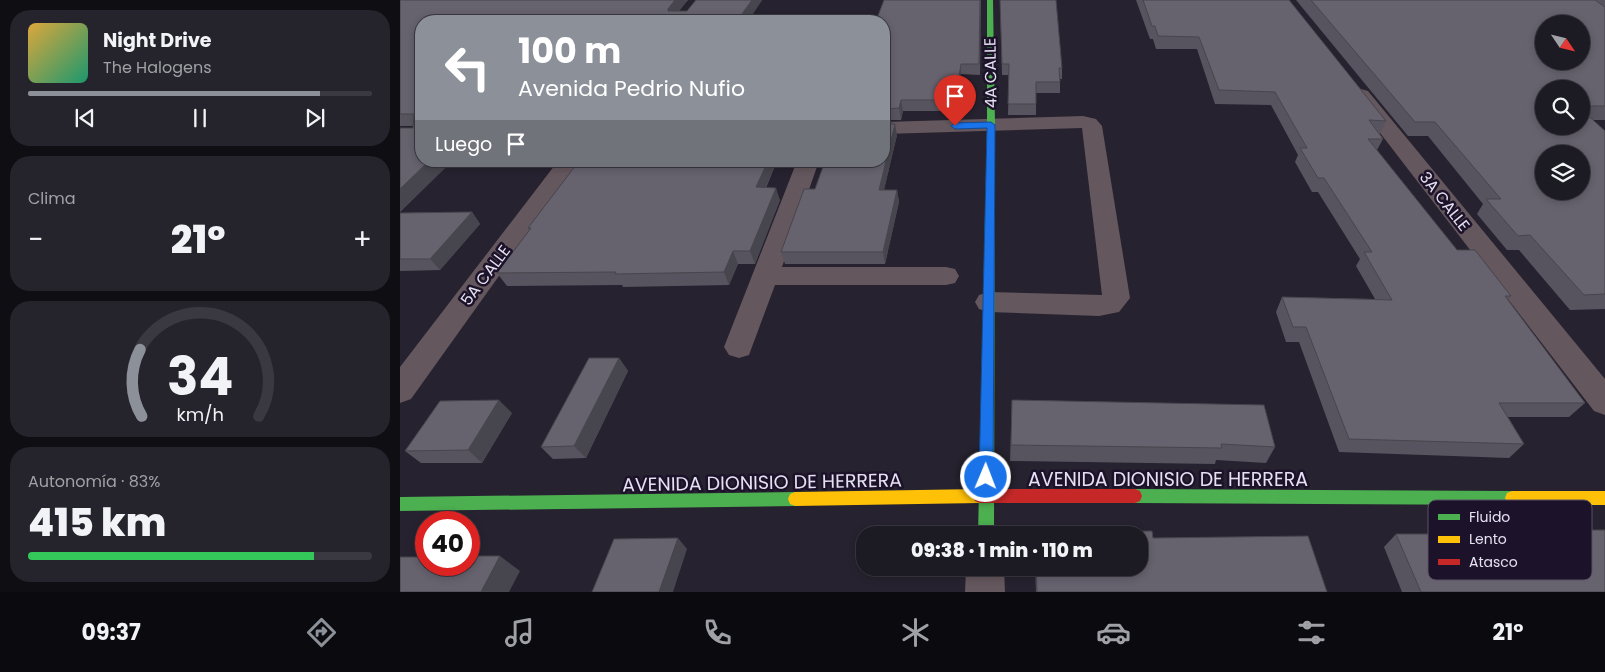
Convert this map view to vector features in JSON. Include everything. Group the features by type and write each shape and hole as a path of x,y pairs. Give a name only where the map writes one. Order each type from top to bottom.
{"street":[{"name":"4A CALLE","path":"986,526 991,125 990,0"},
{"name":"3A CALLE","path":"1347,77 1605,402"},
{"path":"890,128 1083,122 1092,126 1116,298 1108,305 1099,306 989,302"},
{"name":"5A CALLE","path":"400,390 566,167"},
{"path":"739,347 806,167"},
{"path":"765,276 946,276"},
{"name":"AVENIDA DIONISIO DE HERRERA","path":"400,504 986,496 1605,498"},
{"path":"985,576 985,592"}],"building":[{"path":"400,0 675,0 668,11 687,11 696,0 752,0 741,15 415,15 415,167 423,167 400,189 400,128 413,128 414,114 400,114"},
{"path":"884,0 980,0 979,64 961,64 955,100 901,100 899,108 890,109 890,15 878,15"},
{"path":"1000,0 1056,0 1062,68 1059,68 1060,82 1036,82 1036,104 1008,104 1009,64 1002,64"},
{"path":"1143,0 1289,0 1386,121 1369,120 1383,139 1368,139 1457,250 1475,250 1511,296 1505,296 1585,403 1499,403 1524,444 1349,439 1306,327 1293,327 1282,297 1392,300 1364,252 1372,252 1324,178 1318,178 1300,148 1307,148 1275,92 1219,90 1199,37 1158,36 1155,26 1152,26"},
{"path":"1311,0 1595,0 1605,7 1605,106 1590,106 1590,80 1535,80 1535,135 1590,135 1590,117 1605,131 1605,294 1584,295 1530,235 1518,236 1486,199 1501,199 1435,122 1415,122"},
{"path":"890,124 895,124 890,145"},
{"path":"574,167 765,167 756,187 776,188 750,251 733,251 724,272 615,274 616,272 497,273 531,228 528,228"},
{"path":"823,167 885,167 879,190 897,190 883,252 781,252 804,189 815,189"},
{"path":"472,212 430,259 400,259 400,213"},
{"path":"589,358 619,358 574,446 541,447"},
{"path":"499,400 468,450 405,451 440,401"},
{"path":"1012,400 1264,405 1275,447 1221,444 1222,448 1011,445"},
{"path":"1592,530 1605,530 1605,592 1421,592 1396,534 1428,534 1428,580 1592,580"},
{"path":"1148,531 1152,531 1153,538 1308,536 1327,592 1037,592 1036,576 1148,576"},
{"path":"678,538 659,592 592,592 614,539"},
{"path":"480,556 500,556 481,592 400,592 400,557 415,557 415,576 480,576"}],"traffic: fast":[{"path":"986,526 991,125 990,0"},
{"path":"1135,496 1512,498"},
{"path":"400,504 795,499"}],"traffic: slow":[{"path":"795,499 980,496"},
{"path":"1512,498 1605,498"}],"traffic: jam":[{"path":"980,496 1135,496"}],"route":[{"path":"955,126 991,125 986,477"}]}
